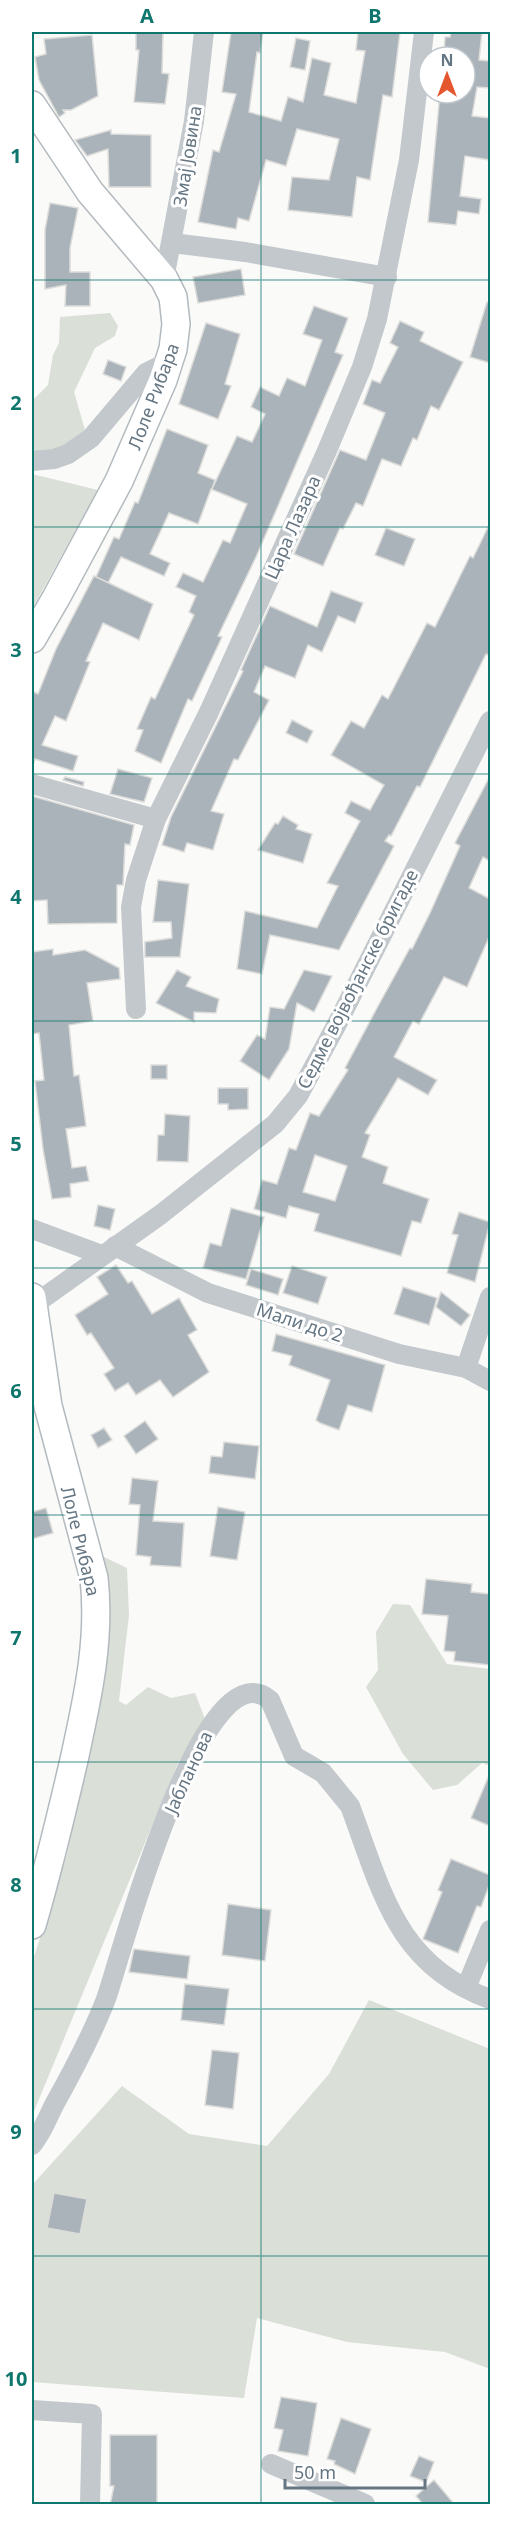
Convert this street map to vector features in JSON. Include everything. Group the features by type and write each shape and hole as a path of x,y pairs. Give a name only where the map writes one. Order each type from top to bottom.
{"street":[{"name":"Змај Јовина","path":"164,279 194,121 204,32"},
{"name":"Цара Лазара","path":"136,1009 131,907 136,880 156,819 209,712 326,453 362,367 387,277 409,159 424,32"},
{"name":"Лоле Рибара","path":"32,105 90,192 164,279 173,297 176,312 176,336 170,361 119,481 57,598 32,639"},
{"path":"172,243 245,252 387,277"},
{"path":"32,461 54,459 68,454 91,438 146,373 170,361"},
{"name":"Седме војвођанске бригаде","path":"32,1302 109,1251 247,1149 275,1124 298,1096 490,721"},
{"path":"32,784 156,819"},
{"name":"Мали до 2","path":"32,1229 109,1251 208,1293 399,1354 466,1368 490,1381"},
{"path":"466,1368 490,1297"},
{"name":"Лоле Рибара","path":"32,1302 48,1406 94,1578 97,1607 93,1670 84,1717 53,1853 32,1925"},
{"name":"Јабланова","path":"32,2145 71,2076 105,2000 153,1854 196,1749 217,1714 237,1697 265,1695 270,1700 294,1756 323,1773 350,1806 393,1920 435,1970 490,1999"},
{"path":"466,1988 490,1930"},
{"path":"32,2410 92,2414 90,2505"},
{"path":"271,2464 365,2505"}],"shaded area":[{"path":"110,313 118,326 115,336 95,348 74,392 85,430 56,451 32,452 32,399 48,385 53,355 59,343 60,317"},
{"path":"32,474 98,490 32,609"},
{"path":"100,1555 127,1568 129,1615 119,1701 126,1705 148,1687 171,1698 195,1693 205,1719 178,1763 32,2116 32,1963 67,1854 105,1672 110,1604"},
{"path":"393,1604 410,1605 447,1664 490,1669 490,1766 482,1763 457,1785 433,1790 403,1754 366,1687 378,1670 376,1632"},
{"path":"369,2000 490,2049 490,2369 445,2352 347,2342 257,2318 244,2398 32,2382 32,2185 122,2086 189,2134 267,2146 329,2074"}],"building":[{"path":"136,32 163,32 162,73 169,74 165,104 134,102 139,50 136,50"},
{"path":"231,32 263,32 260,53 257,52 249,112 281,121 288,97 303,102 312,58 331,63 324,95 356,103 365,51 356,50 358,32 400,32 392,97 383,95 370,180 357,177 352,217 288,210 292,177 329,180 339,139 297,129 286,166 266,160 249,221 238,218 236,229 198,222 213,150 219,152 236,94 222,92"},
{"path":"451,32 482,32 479,60 490,61 490,88 477,87 477,45 445,45 445,37 450,37"},
{"path":"92,35 98,96 71,110 63,110 65,113 59,117 39,80 35,57 46,54 44,39"},
{"path":"296,38 310,41 305,70 290,67"},
{"path":"439,105 474,105 472,116 490,118 490,160 465,156 460,196 481,199 479,214 458,211 456,225 428,222"},
{"path":"111,130 111,134 151,135 151,187 109,187 108,149 87,156 75,140"},
{"path":"50,203 78,208 70,248 70,272 90,272 90,306 65,306 66,285 45,289 45,230"},
{"path":"241,269 245,295 198,303 193,277"},
{"path":"487,302 490,303 490,363 470,357"},
{"path":"314,306 348,318 335,352 343,355 256,557 218,636 222,637 192,701 188,699 161,763 135,751 143,730 137,729 151,697 155,699 194,615 189,612 196,596 176,587 183,573 203,582 223,540 230,543 247,504 211,489 198,524 169,513 150,554 170,563 164,576 121,557 108,583 96,577 114,537 119,539 135,502 138,503 167,429 208,445 198,473 215,480 212,489 237,436 252,442 265,414 251,407 260,387 279,396 287,378 305,386 322,340 303,334"},
{"path":"400,321 424,332 420,341 463,362 439,410 431,406 417,440 413,438 401,466 382,459 363,506 356,503 343,529 340,528 323,566 294,554 340,450 366,460 385,413 363,404 372,380 380,383 398,347 390,343"},
{"path":"206,323 240,334 225,384 231,386 218,419 179,404"},
{"path":"108,360 126,367 121,381 103,374"},
{"path":"490,523 490,656 486,654 420,787 417,786 391,836 389,835 385,841 394,846 339,950 270,935 262,974 237,969 245,911 317,928 338,886 327,883 360,821 345,813 351,801 370,810 384,785 331,755 351,721 364,728 382,695 388,699 427,623 435,627 470,556 473,558"},
{"path":"386,528 415,539 404,566 375,555"},
{"path":"94,576 153,604 139,640 103,623 86,661 90,662 66,721 55,716 42,745 78,756 73,771 35,759 32,768 32,691 38,694 56,649"},
{"path":"331,591 363,603 355,623 338,616 322,652 308,645 295,678 265,666 254,692 269,700 238,760 234,759 211,811 224,814 213,850 187,843 184,852 162,845 171,817 243,671 241,670 270,606 317,627"},
{"path":"292,720 313,731 307,743 286,733"},
{"path":"118,769 152,778 144,802 110,794"},
{"path":"490,776 490,861 483,857 469,888 490,899 490,935 467,987 444,977 419,1024 413,1021 394,1057 437,1080 428,1095 398,1078 365,1133 370,1135 362,1157 388,1167 383,1183 429,1199 421,1223 412,1221 401,1256 314,1231 319,1214 289,1206 286,1218 254,1209 262,1180 277,1184 289,1148 296,1150 310,1113 319,1116 348,1070 345,1068 430,913 460,846 455,843","holes":["315,1155 347,1166 335,1201 303,1192"]},
{"path":"65,777 84,782 83,786 63,780"},
{"path":"32,796 134,825 130,845 125,844 123,885 117,885 117,923 48,924 47,900 32,901"},
{"path":"283,816 298,825 296,829 312,834 303,863 258,850 275,823 278,824"},
{"path":"158,880 189,884 180,957 145,957 145,942 172,938 171,922 153,922"},
{"path":"53,949 53,955 85,950 119,968 120,979 87,983 93,1021 69,1025 74,1076 79,1075 86,1126 66,1129 72,1168 86,1166 89,1181 70,1184 71,1197 52,1199 35,1081 44,1080 39,1033 32,1034 32,952"},
{"path":"177,970 191,977 186,986 219,999 216,1013 194,1012 194,1022 156,1003"},
{"path":"304,970 332,976 314,1012 297,1003 289,1049 269,1080 240,1061 257,1035 265,1039 270,1007 284,1009"},
{"path":"151,1065 167,1065 167,1079 151,1079"},
{"path":"218,1088 248,1088 248,1109 228,1110 228,1104 218,1104"},
{"path":"165,1114 190,1116 188,1162 157,1161 158,1135 164,1135"},
{"path":"98,1205 115,1209 110,1230 94,1226"},
{"path":"231,1208 264,1217 246,1279 203,1268 210,1243 221,1246"},
{"path":"459,1212 490,1222 475,1282 447,1273 458,1235 452,1234"},
{"path":"116,1265 128,1283 132,1281 152,1314 179,1298 197,1330 188,1335 209,1372 173,1397 160,1380 136,1395 128,1383 115,1391 104,1374 114,1368 91,1333 87,1335 75,1315 108,1294 97,1277"},
{"path":"292,1266 327,1277 318,1304 283,1293"},
{"path":"251,1269 283,1279 278,1295 246,1285"},
{"path":"403,1287 437,1298 429,1325 394,1314"},
{"path":"441,1292 470,1315 461,1326 436,1307"},
{"path":"276,1334 385,1365 372,1412 348,1405 339,1430 316,1420 330,1380 289,1365 292,1356 272,1351"},
{"path":"145,1421 158,1439 136,1454 124,1436"},
{"path":"104,1428 112,1440 98,1448 91,1435"},
{"path":"224,1442 259,1446 255,1479 209,1473 211,1456 222,1457"},
{"path":"132,1478 158,1481 153,1521 184,1523 181,1567 150,1565 151,1557 136,1555 140,1505 129,1504"},
{"path":"218,1507 245,1512 237,1560 210,1556"},
{"path":"46,1508 53,1533 32,1539 32,1512"},
{"path":"426,1579 472,1584 471,1592 490,1594 490,1665 454,1661 455,1652 444,1651 448,1616 422,1614"},
{"path":"490,1773 490,1826 471,1818"},
{"path":"451,1859 490,1875 490,1883 481,1907 477,1906 458,1953 423,1939 442,1892 438,1890"},
{"path":"228,1904 271,1910 265,1961 222,1955"},
{"path":"134,1949 190,1956 187,1979 129,1972"},
{"path":"185,1984 229,1989 224,2025 181,2020"},
{"path":"212,2050 239,2053 233,2109 205,2105"},
{"path":"54,2193 87,2199 80,2234 47,2228"},
{"path":"281,2397 317,2403 308,2456 278,2451 283,2430 274,2428"},
{"path":"341,2418 371,2429 355,2474 334,2464 335,2461 327,2459"},
{"path":"110,2435 157,2435 157,2505 110,2505 114,2486 110,2486"},
{"path":"419,2456 434,2462 426,2482 410,2476"},
{"path":"434,2480 455,2505 424,2505 416,2496"}]}
